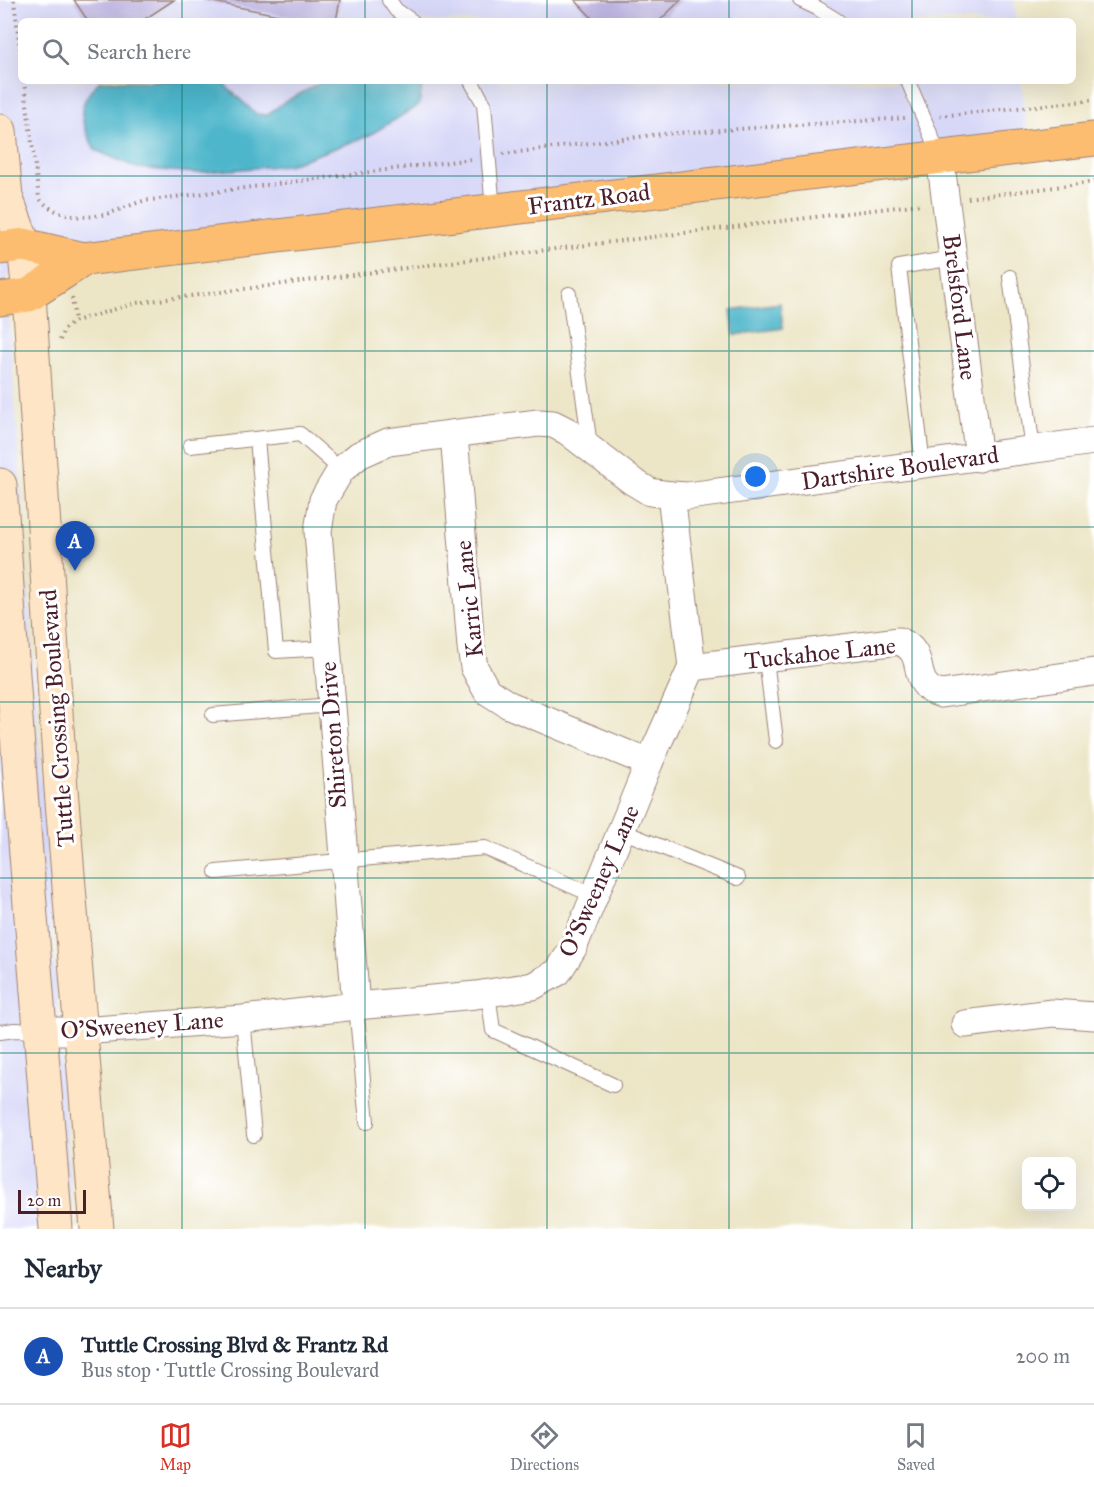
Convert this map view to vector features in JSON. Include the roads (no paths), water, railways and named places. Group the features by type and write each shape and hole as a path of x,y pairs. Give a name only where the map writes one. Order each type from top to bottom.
{"main road":[{"name":"Tuttle Crossing Boulevard","path":"0,131 3,208 15,297 61,789 97,1229"},
{"name":"Frantz Road","path":"8,251 84,259 1094,139"},
{"name":"Frantz Road","path":"15,297 84,259"},
{"name":"Tuttle Crossing Boulevard","path":"0,485 6,657 41,1031 56,1229"}],"street":[{"name":"Brelsford Lane","path":"940,157 979,458"},
{"name":"Dartshire Boulevard","path":"342,470 359,455 388,442 538,423 553,424 567,431 650,492 688,496 1094,441"},
{"name":"Karric Lane","path":"454,434 471,647 474,667 487,691 509,705 649,763"},
{"name":"Shireton Drive","path":"342,470 322,500 318,531 356,1006"},
{"path":"671,495 692,667"},
{"name":"Tuckahoe Lane","path":"692,667 899,641 909,645 916,654 923,684 931,691 941,694 1094,672"},
{"name":"O'Sweeney Lane","path":"41,1031 81,1031 243,1019 488,993 533,986 558,972 573,948 649,763 692,667"},
{"path":"965,1024 1052,1013 1094,1016"}],"lane":[{"path":"389,0 396,10 408,18"},
{"path":"800,0 833,18"},
{"path":"473,84 484,104 492,210"},
{"path":"909,84 940,157"},
{"path":"923,465 899,267 954,258"},
{"path":"1010,277 1033,450"},
{"path":"569,294 590,448"},
{"path":"190,446 300,434 342,470"},
{"path":"257,438 276,651 327,648"},
{"path":"766,659 776,741"},
{"path":"213,715 331,705"},
{"path":"622,831 738,878"},
{"path":"216,873 485,848 595,896"},
{"path":"488,993 493,1030 614,1085"},
{"path":"356,1006 367,1122"},
{"path":"243,1019 254,1135"},
{"path":"0,1032 41,1031"}],"water":[{"path":"97,84 223,84 256,114 267,115 283,103 318,84 422,85 419,105 368,136 288,165 196,173 137,168 95,150 82,114 86,98"},
{"path":"780,303 783,328 734,335 731,310"}],"place":[{"name":"Tuttle Crossing Blvd & Frantz Rd","path":"75,571"}]}
